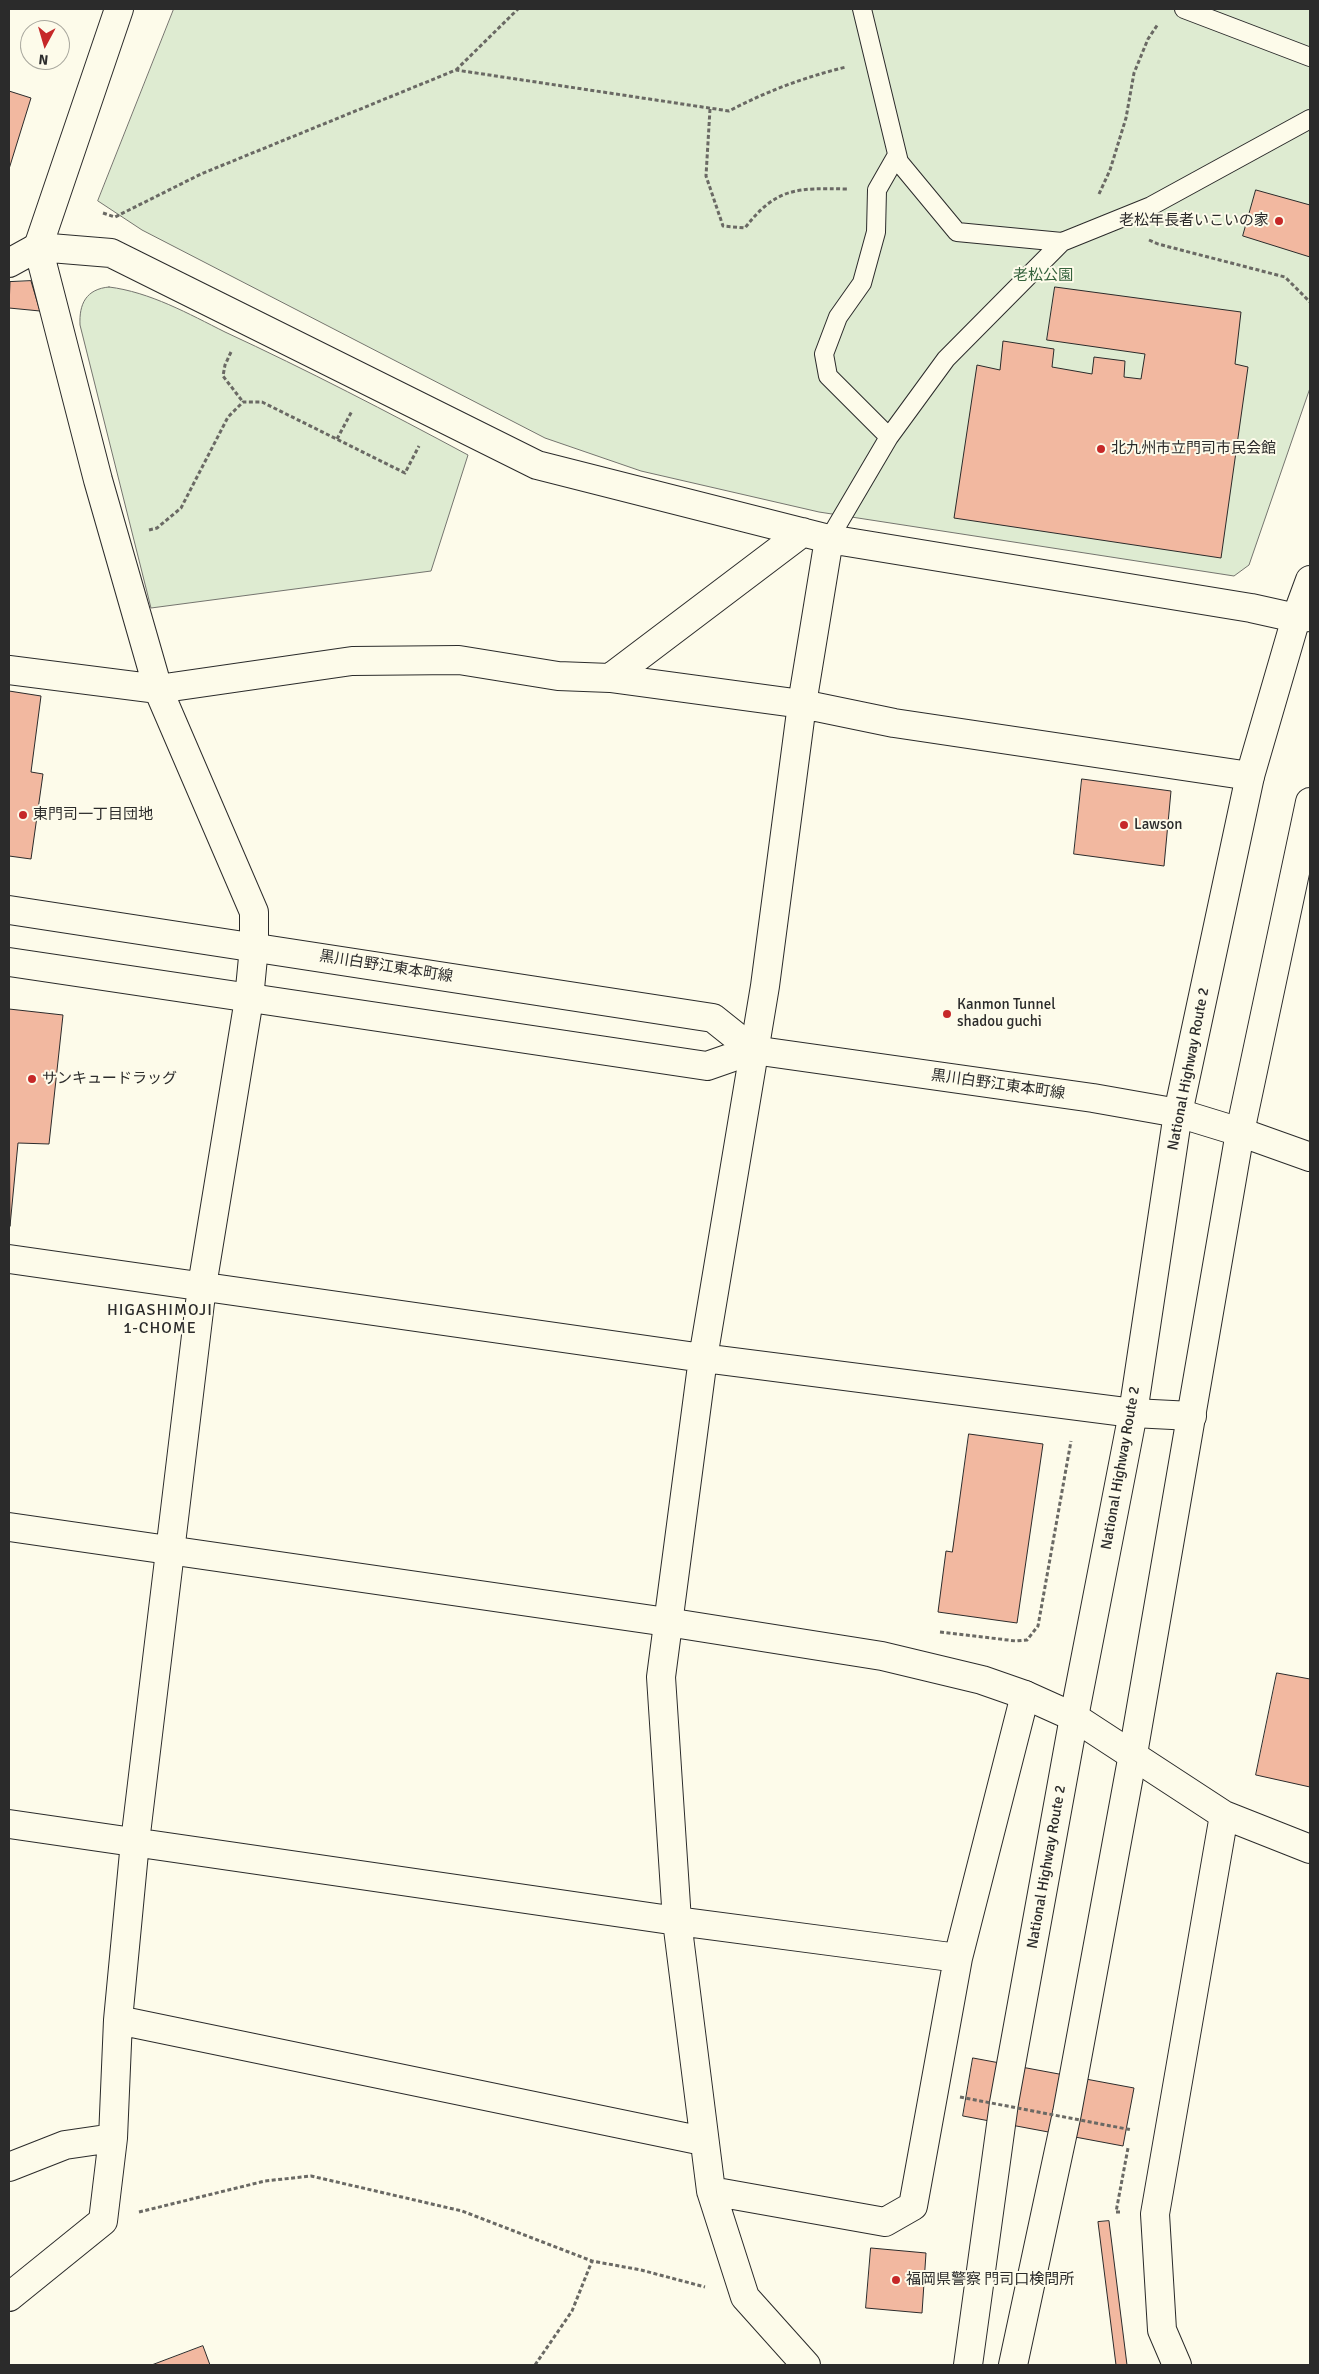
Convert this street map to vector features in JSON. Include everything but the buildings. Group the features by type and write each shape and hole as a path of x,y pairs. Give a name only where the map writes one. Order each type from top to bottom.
{"main road":[{"path":"9,2297 103,2221 112,2138 118,2020 135,1842 202,1286 249,999 254,948 254,912 158,689 115,539 38,246 119,9"},
{"path":"9,263 38,246 111,253 537,465 816,536 1251,608 1306,622"},
{"path":"610,678 816,536"},
{"path":"806,2365 745,2297 712,2191 703,2141 677,1921 661,1677 703,1358 765,986 802,704 816,536"},
{"name":"National Highway Route 2","path":"968,2365 1004,2103 1074,1717 1133,1413 1178,1113 1250,776 1306,622 1310,580"},
{"path":"9,670 158,689 352,660 459,660 558,676 610,678 802,704 894,724 1250,776"},
{"path":"1013,2365 1067,2113 1133,1754 1240,1132 1310,802"},
{"name":"黒川白野江東本町線","path":"9,910 713,1018 753,1050"},
{"name":"黒川白野江東本町線","path":"9,962 707,1066 753,1050 1093,1098 1178,1113 1240,1132 1310,1157"},
{"path":"9,1259 703,1358 1133,1413 1192,1416"},
{"path":"9,1527 667,1622 882,1656 982,1680 1025,1695 1074,1717 1224,1815 1310,1849"},
{"path":"712,2191 885,2222 913,2206 958,1958 1025,1695"},
{"path":"1177,2365 1162,2330 1155,2214 1224,1815"},
{"path":"9,1824 677,1921 958,1958"},
{"path":"118,2020 703,2141"},
{"path":"9,2166 65,2145 112,2138"}],"lane":[{"path":"862,9 899,162 957,232 1062,242"},
{"path":"1184,9 1310,56"},
{"path":"816,536 946,359 1062,242 1151,206 1310,119"},
{"path":"889,437 828,376 824,354 838,317 862,283 876,232 878,190 897,155"}],"path":[{"path":"103,213 116,218 202,174 456,70 518,9"},
{"path":"1083,234 1110,170 1126,118 1134,73 1148,39 1162,16"},
{"path":"456,70 729,111 762,93 799,80 874,59"},
{"path":"710,108 706,176 724,226 745,228 758,211 779,196 810,188 878,190"},
{"path":"1129,215 1139,235 1158,244 1285,277 1310,302"},
{"path":"243,402 224,376 225,365 245,320"},
{"path":"115,539 157,528 181,508 228,417 243,402 262,402 405,473 435,415"},
{"path":"939,1632 1016,1641 1027,1640 1038,1626 1072,1437"},
{"path":"960,2097 1132,2130 1116,2212"},
{"path":"103,2221 265,2181 311,2176 462,2211 592,2261 641,2270 745,2297"},
{"path":"535,2365 572,2311 592,2261"}],"green space":[{"name":"老松公園","path":"174,9 1310,9 1310,388 1249,565 1234,576 819,512 641,471 545,438 142,230 98,201"},
{"path":"109,287 139,294 183,311 286,361 468,455 431,571 151,608 80,325 81,310 89,294 101,288"}],"place":[{"name":"老松年長者いこいの家","path":"1279,221"},
{"name":"北九州市立門司市民会館","path":"1101,449"},
{"name":"東門司一丁目団地","path":"23,815"},
{"name":"Lawson","path":"1124,825"},
{"name":"Kanmon Tunnel shadou guchi","path":"947,1014"},
{"name":"サンキュードラッグ","path":"32,1079"},
{"name":"福岡県警察 門司口検問所","path":"896,2280"}],"district":[{"name":"HIGASHIMOJI 1-CHOME","path":"160,1320"}]}
